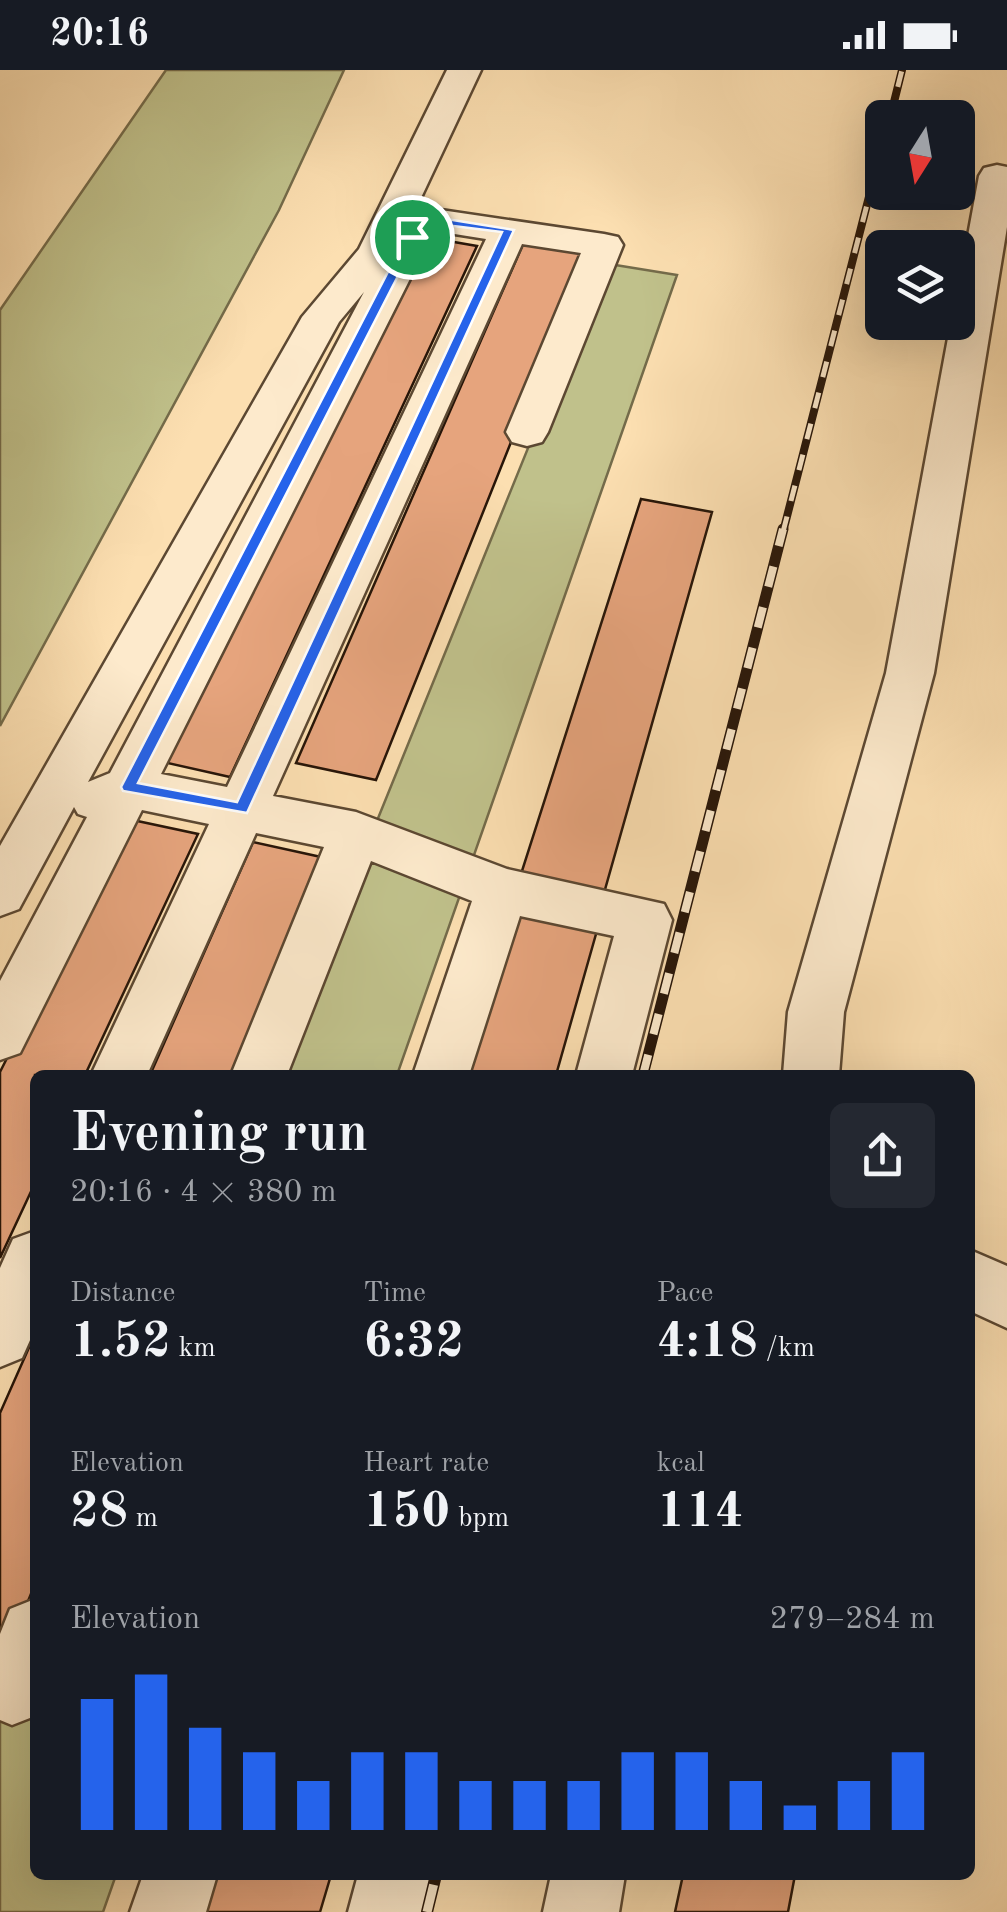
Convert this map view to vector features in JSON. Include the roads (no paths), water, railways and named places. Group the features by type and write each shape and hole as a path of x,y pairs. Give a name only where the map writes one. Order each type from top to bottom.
{"lane":[{"path":"0,894 322,318 376,254 464,70"},
{"path":"811,1070 816,1012 910,673 997,176"},
{"path":"0,1036 25,935 128,787 412,237 434,220 604,245 527,432"},
{"path":"122,1070 509,230"},
{"path":"38,824 128,787 356,833 502,890 645,920 605,1070"},
{"path":"260,1070 356,833"},
{"path":"444,1070 502,890"},
{"path":"0,1336 30,1271"},
{"path":"975,1282 1007,1298"},
{"path":"168,1912 178,1880"},
{"path":"386,1912 394,1880"},
{"path":"580,1912 587,1880"}],"railway":[{"path":"894,100 902,70"},
{"path":"783,532 866,210"},
{"path":"644,1070 783,529"},
{"path":"427,1912 435,1880"}]}
